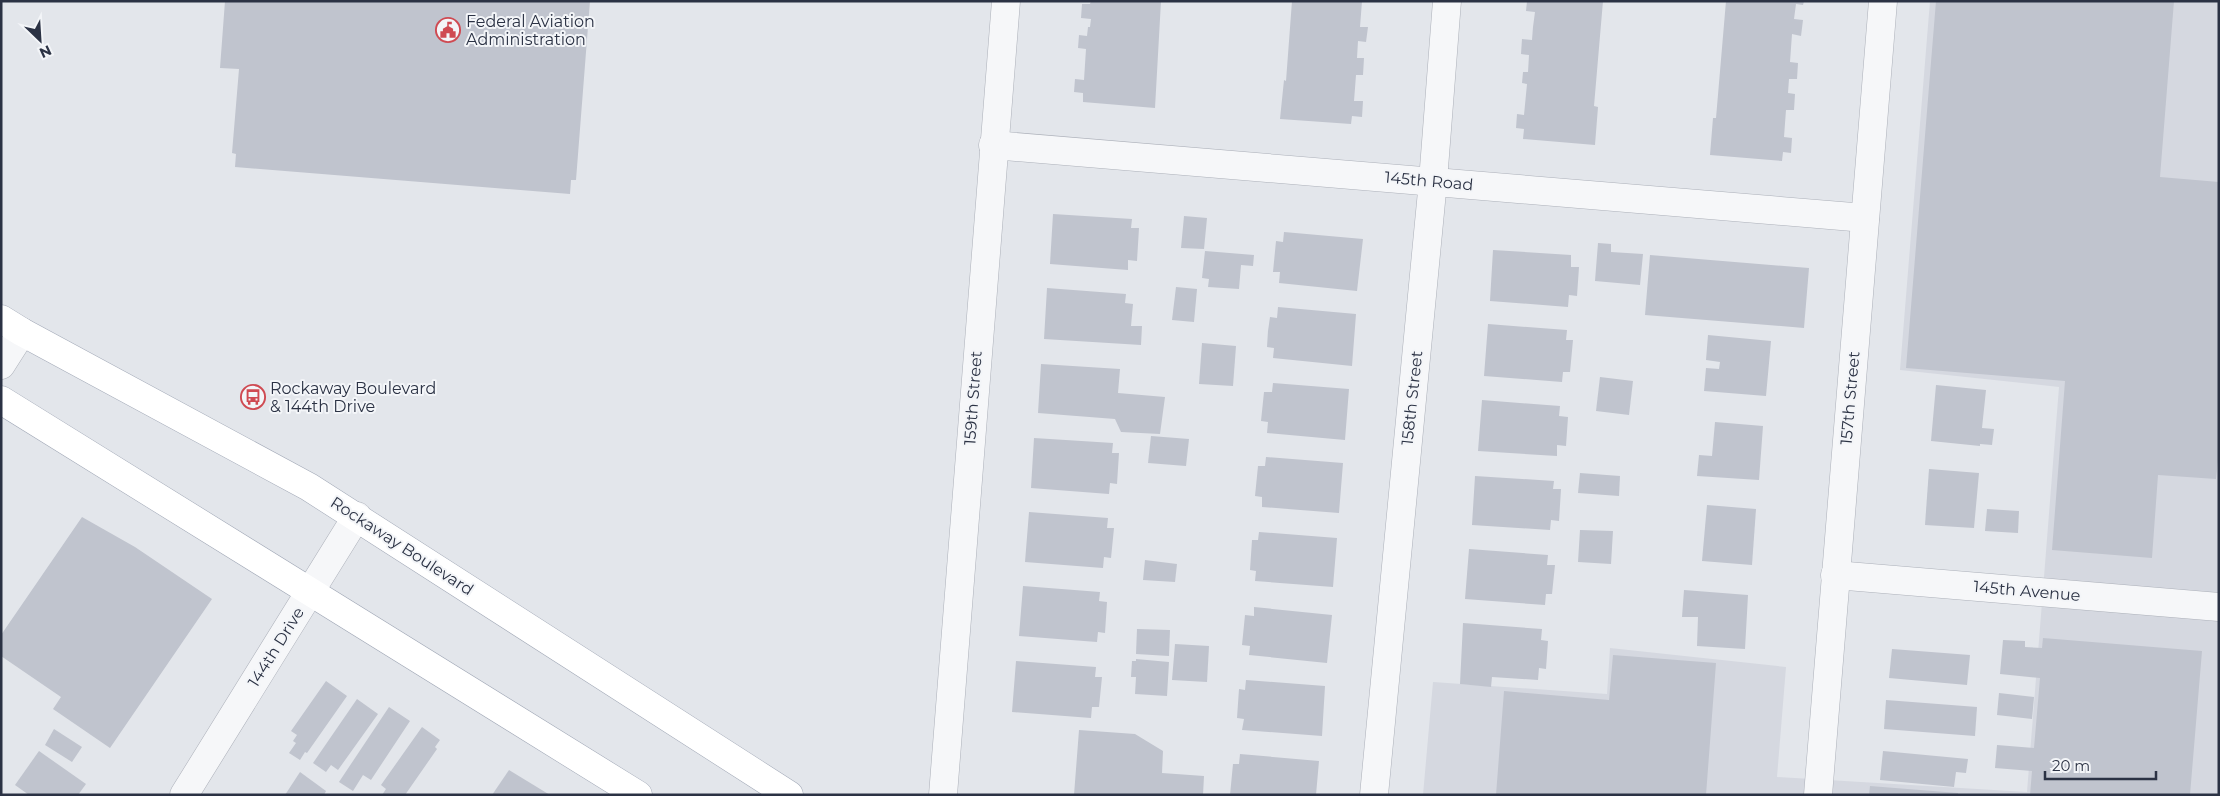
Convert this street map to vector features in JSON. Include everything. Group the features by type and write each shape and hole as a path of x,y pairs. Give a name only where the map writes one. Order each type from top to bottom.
{"main road":[{"name":"Rockaway Boulevard","path":"12,326 309,487 790,795"},
{"path":"1,400 638,795"}],"street":[{"name":"159th Street","path":"943,795 993,145 1006,1"},
{"name":"158th Street","path":"1374,795 1433,181 1447,1"},
{"name":"157th Street","path":"1818,795 1883,1"},
{"name":"145th Road","path":"993,145 1865,218"},
{"path":"1,365 12,326"},
{"name":"144th Drive","path":"190,786 357,516"},
{"name":"145th Avenue","path":"1835,575 2219,607"}],"shaded area":[{"path":"1930,1 2219,1 2219,795 1423,795 1433,682 1607,694 1610,648 1786,667 1777,777 2027,792 2059,387 1900,370"}],"building":[{"path":"225,1 590,1 576,180 571,180 570,194 235,167 236,154 232,153 239,69 220,68"},
{"path":"1091,1 1161,1 1155,108 1083,102 1083,93 1074,92 1075,79 1084,80 1086,49 1078,48 1079,35 1087,36 1091,19 1081,18 1082,4 1090,4"},
{"path":"1292,1 1362,1 1360,27 1368,27 1366,42 1358,41 1357,58 1364,58 1363,75 1356,75 1354,101 1363,101 1362,117 1352,116 1351,124 1280,119 1284,80 1286,81"},
{"path":"1527,1 1603,1 1594,106 1598,107 1595,145 1523,139 1524,129 1516,128 1517,114 1524,115 1527,84 1522,83 1523,72 1528,72 1529,55 1521,54 1522,39 1532,40 1535,12 1526,11"},
{"path":"1726,1 1804,1 1803,5 1796,4 1794,19 1803,20 1801,36 1792,34 1790,62 1798,63 1797,79 1789,79 1788,93 1795,94 1794,110 1786,110 1784,137 1792,138 1791,153 1783,152 1782,161 1710,155 1713,118 1716,118"},
{"path":"1936,1 2174,1 2160,177 2219,182 2219,451 2216,479 2158,475 2152,558 2052,550 2065,381 1906,368"},
{"path":"1053,214 1132,219 1131,228 1139,228 1137,261 1128,260 1128,270 1050,264"},
{"path":"1184,216 1207,218 1204,249 1181,248"},
{"path":"1284,232 1363,239 1357,291 1279,283 1280,272 1273,272 1276,241 1283,242"},
{"path":"1598,243 1611,244 1611,252 1643,254 1640,285 1595,281"},
{"path":"1493,250 1571,255 1571,267 1579,267 1577,296 1569,295 1568,307 1490,301"},
{"path":"1205,251 1254,255 1253,266 1241,265 1239,289 1208,287 1209,279 1202,278"},
{"path":"1650,255 1809,268 1804,328 1645,315"},
{"path":"1176,287 1197,289 1194,322 1172,320"},
{"path":"1047,288 1126,294 1125,303 1133,304 1131,326 1142,326 1141,345 1044,339"},
{"path":"1278,307 1356,314 1352,366 1273,358 1274,348 1267,347 1268,331 1270,317 1277,318"},
{"path":"1488,324 1567,330 1566,340 1573,340 1570,372 1563,372 1562,382 1484,376"},
{"path":"1708,335 1771,341 1766,396 1704,391 1706,368 1719,369 1720,362 1706,360"},
{"path":"1202,343 1236,346 1233,386 1199,384"},
{"path":"1041,364 1120,369 1118,393 1165,397 1160,434 1121,432 1115,419 1038,413"},
{"path":"1600,377 1633,381 1629,415 1596,411"},
{"path":"1273,383 1349,389 1345,440 1267,433 1268,422 1261,421 1264,392 1272,392"},
{"path":"1936,385 1986,390 1982,428 1994,429 1992,445 1980,444 1980,446 1931,441"},
{"path":"1482,400 1560,406 1559,416 1568,417 1566,446 1557,445 1557,456 1478,451"},
{"path":"1715,422 1763,426 1759,480 1697,476 1699,455 1712,456"},
{"path":"1151,436 1189,439 1186,466 1148,463"},
{"path":"1034,438 1113,443 1112,453 1119,453 1117,484 1110,483 1109,494 1031,488"},
{"path":"1266,457 1343,463 1339,513 1262,507 1262,497 1255,496 1258,466 1265,466"},
{"path":"1929,469 1979,473 1974,528 1925,525"},
{"path":"1580,473 1620,476 1619,496 1578,493"},
{"path":"1475,476 1554,481 1553,489 1561,489 1559,521 1551,520 1550,530 1472,525"},
{"path":"1707,505 1756,509 1752,565 1702,561"},
{"path":"1987,509 2019,511 2018,533 1985,531"},
{"path":"1029,512 1108,518 1107,528 1114,528 1111,558 1104,557 1103,568 1025,562"},
{"path":"82,517 135,547 212,599 110,748 53,709 61,697 1,656 1,635"},
{"path":"1580,530 1613,531 1611,564 1578,562"},
{"path":"1259,532 1337,538 1333,587 1255,581 1256,571 1250,570 1252,540 1258,540"},
{"path":"1469,549 1548,555 1547,565 1555,565 1552,594 1546,594 1545,605 1465,599"},
{"path":"1145,560 1177,564 1175,582 1143,580"},
{"path":"1023,586 1100,592 1099,601 1107,602 1105,633 1098,632 1097,642 1019,636"},
{"path":"1684,590 1748,595 1745,649 1697,646 1698,617 1682,617"},
{"path":"1254,607 1332,615 1327,663 1249,655 1250,646 1242,645 1245,615 1254,616"},
{"path":"1463,623 1542,629 1541,640 1548,641 1546,669 1539,668 1538,680 1492,677 1491,687 1460,684"},
{"path":"1137,629 1170,630 1169,656 1136,654"},
{"path":"2043,638 2202,651 2190,795 2030,795 2032,771 1995,768 1997,745 2034,748 2040,678 2000,674 2003,640 2025,641 2025,647 2042,648"},
{"path":"1175,644 1209,646 1207,682 1172,680"},
{"path":"1892,649 1970,655 1967,685 1889,678"},
{"path":"1613,655 1716,663 1706,795 1496,795 1504,691 1609,700"},
{"path":"1136,659 1169,662 1167,696 1135,694 1136,677 1131,677 1132,661 1136,661"},
{"path":"1016,661 1096,667 1095,677 1102,677 1099,707 1092,707 1091,718 1012,712"},
{"path":"1246,680 1325,686 1322,736 1242,730 1244,719 1237,718 1239,689 1245,690"},
{"path":"326,681 347,696 300,760 289,753 296,743 293,741 297,735 291,731"},
{"path":"1999,693 2034,697 2032,719 1997,715"},
{"path":"357,699 378,714 338,770 331,765 326,772 313,763"},
{"path":"1886,700 1977,707 1975,736 1884,729"},
{"path":"389,707 410,721 371,780 363,775 353,791 339,782"},
{"path":"422,727 440,740 435,747 437,749 405,795 382,795 386,789 381,785"},
{"path":"54,729 82,747 72,762 45,745"},
{"path":"1079,730 1135,734 1163,751 1162,773 1204,776 1203,795 1074,795"},
{"path":"39,751 86,784 78,795 29,795 15,785"},
{"path":"1883,751 1968,759 1966,773 1956,772 1954,787 1880,780"},
{"path":"1240,754 1319,761 1316,795 1230,795 1233,764 1239,764"},
{"path":"509,770 550,795 492,795"},
{"path":"300,772 326,791 324,795 285,795"},
{"path":"1870,786 1958,793 1958,795 1869,795"}],"place":[{"name":"Federal Aviation Administration","path":"448,30"},
{"name":"Rockaway Boulevard & 144th Drive","path":"253,397"}]}
